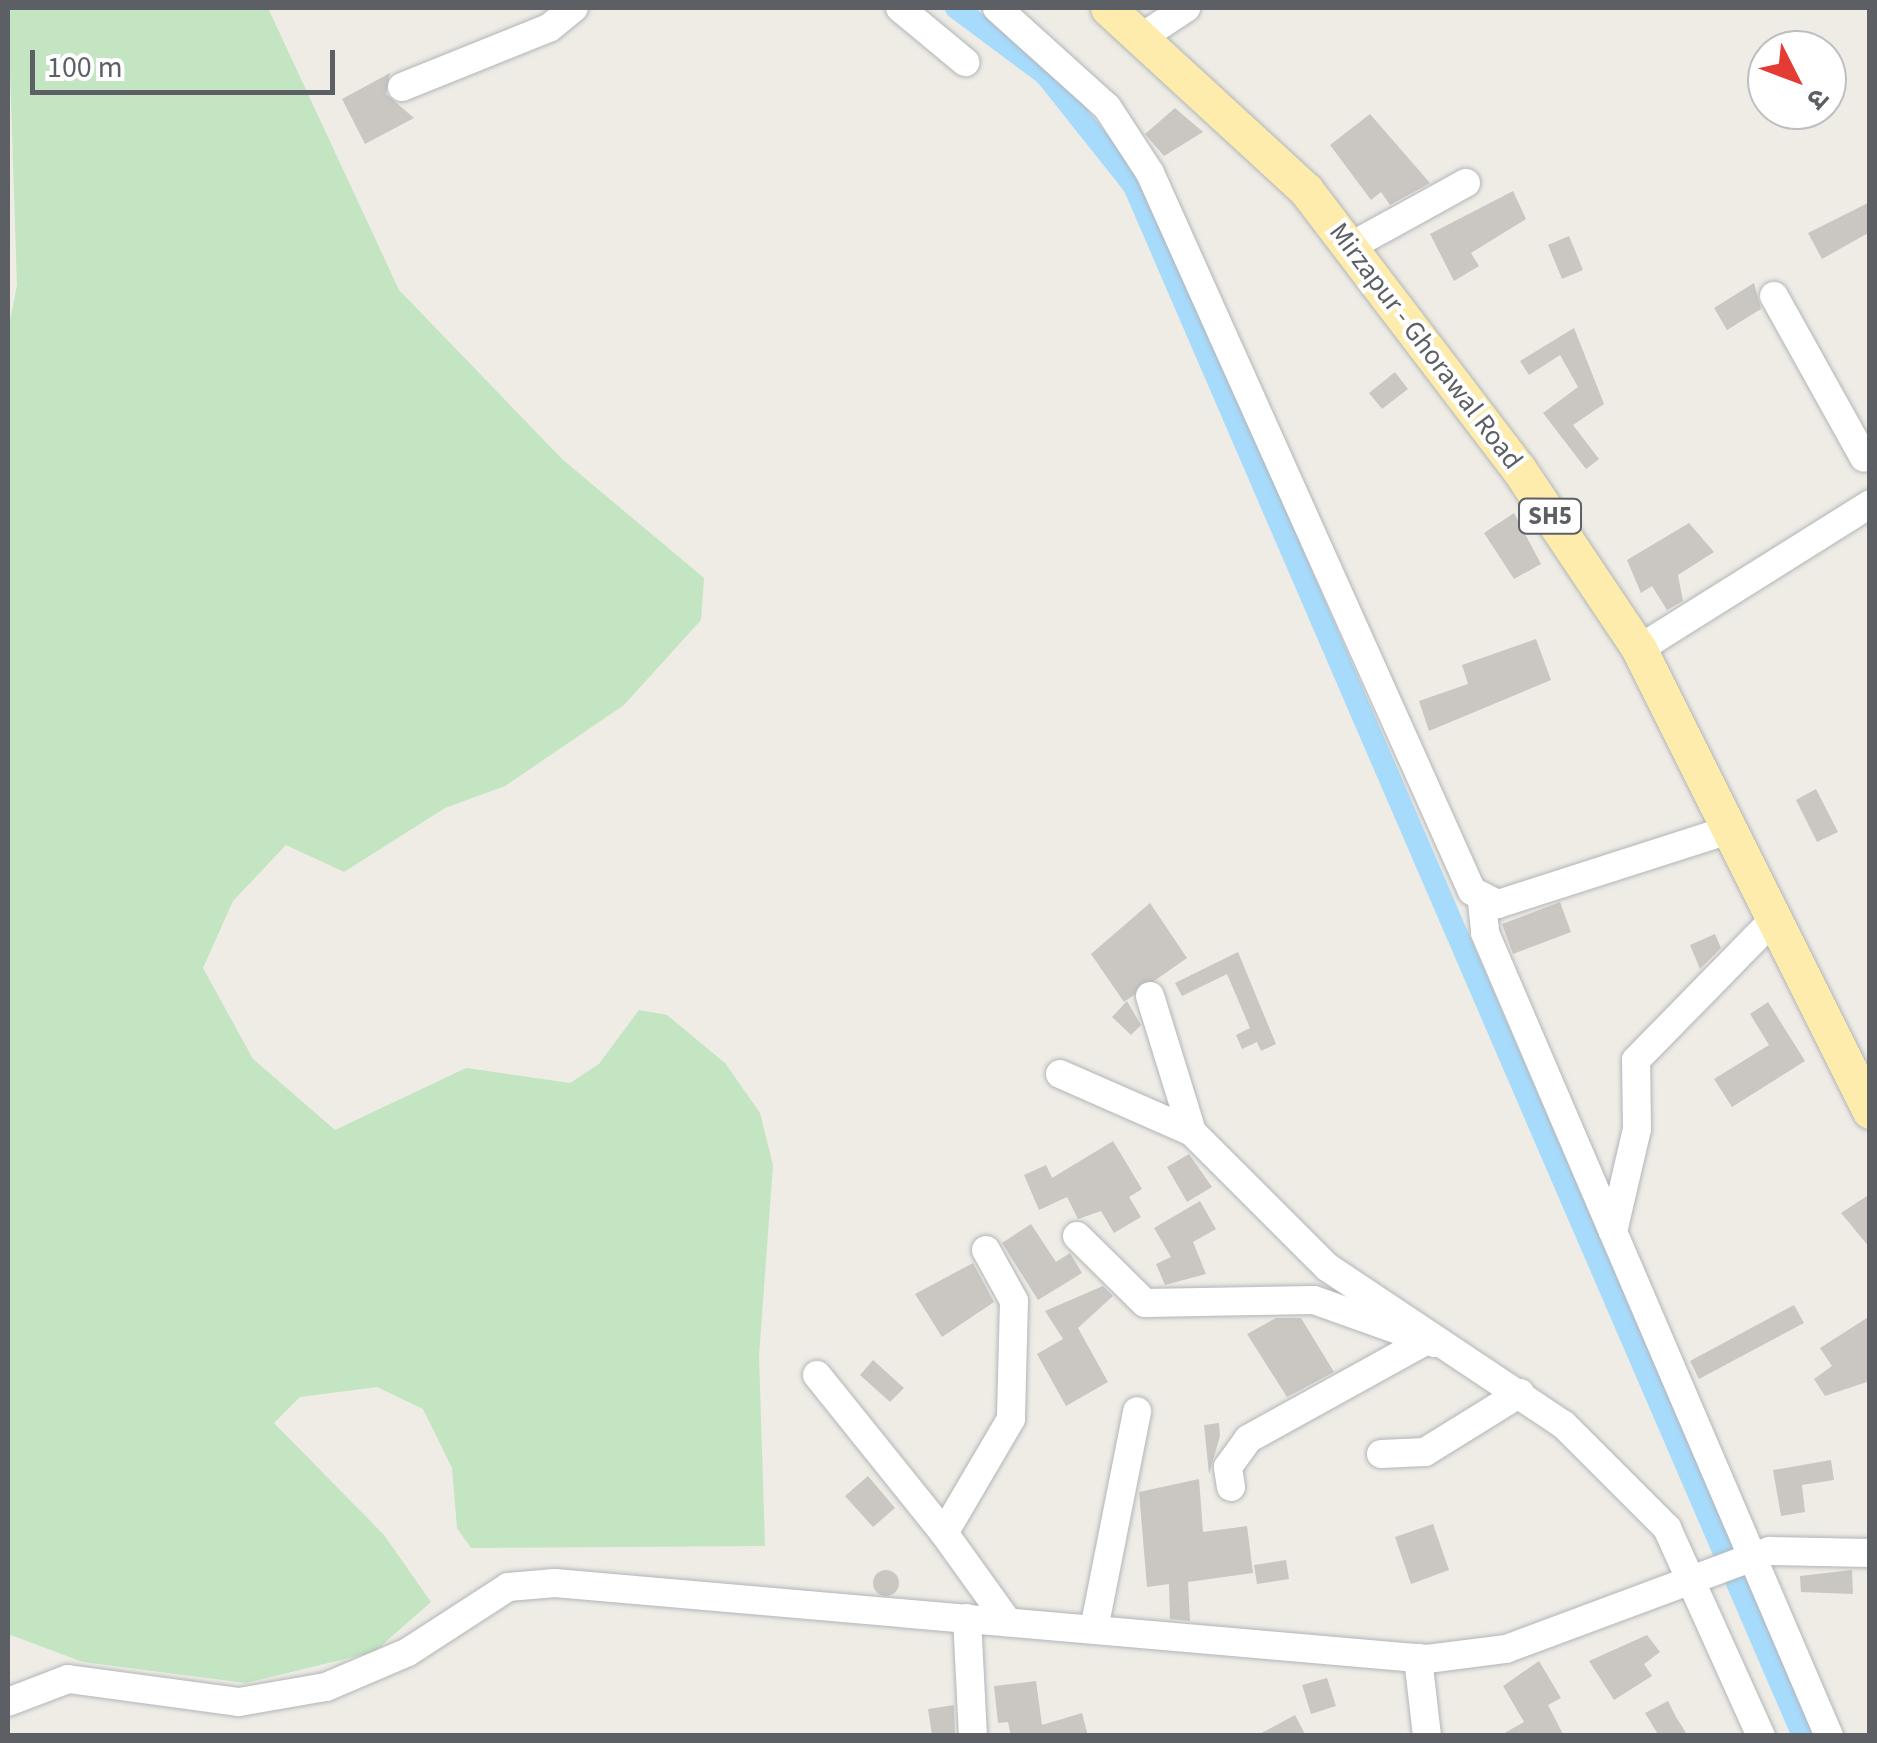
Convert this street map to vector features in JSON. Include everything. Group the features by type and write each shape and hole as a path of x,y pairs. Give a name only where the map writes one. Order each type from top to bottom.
{"main road":[{"name":"Mirzapur - Ghorawal Road","path":"1108,8 1353,244 1640,649 1870,1110"}],"street":[{"path":"402,87 549,28 574,8"},
{"path":"900,8 965,62"},
{"path":"997,8 1107,107 1150,173 1482,902 1484,934 1749,1558 1829,1736"},
{"path":"1142,37 1186,8"},
{"path":"1353,244 1466,183"},
{"path":"1774,296 1868,461"},
{"path":"1640,649 1870,504"},
{"path":"1482,902 1731,829"},
{"path":"1613,1232 1636,1129 1636,1060 1774,919"},
{"path":"1150,996 1192,1132"},
{"path":"1060,1074 1192,1132 1327,1267 1434,1343 1520,1394 1667,1528 1702,1576 1761,1736"},
{"path":"1078,1236 1145,1303 1314,1300 1434,1343"},
{"path":"944,1533 1011,1419 1014,1301 986,1250"},
{"path":"1231,1487 1228,1466 1248,1439 1434,1343"},
{"path":"817,1374 944,1533 1008,1622"},
{"path":"1381,1454 1438,1446 1520,1394"},
{"path":"1094,1629 1136,1412"},
{"path":"8,1702 68,1680 240,1702 326,1687 408,1652 508,1587 967,1618 1418,1658 1506,1649 1749,1558 1870,1553"},
{"path":"967,1618 973,1736"},
{"path":"1418,1658 1428,1736"}],"green space":[{"path":"8,8 268,8 399,290 562,459 704,578 701,620 624,705 505,786 445,808 344,872 286,845 233,901 203,968 253,1059 335,1130 466,1068 570,1083 599,1064 639,1010 667,1015 725,1063 760,1113 773,1165 759,1356 765,1546 471,1548 457,1528 452,1468 423,1409 377,1387 300,1397 274,1423 384,1535 431,1602 374,1652 246,1683 83,1662 8,1634 8,331 17,285"}],"building":[{"path":"390,73 386,94 414,118 365,144 342,99"},
{"path":"1175,108 1203,132 1164,156 1145,134"},
{"path":"1370,114 1430,183 1390,205 1381,192 1371,200 1330,145"},
{"path":"1513,191 1526,219 1471,253 1479,266 1454,281 1430,234"},
{"path":"1870,202 1870,232 1822,259 1808,233"},
{"path":"1569,236 1583,270 1562,279 1548,245"},
{"path":"1754,283 1761,309 1727,330 1714,308"},
{"path":"1574,328 1604,404 1573,425 1599,459 1586,469 1543,413 1578,387 1560,355 1529,375 1520,361"},
{"path":"1395,372 1408,389 1382,409 1369,393"},
{"path":"1514,513 1541,564 1514,579 1484,533"},
{"path":"1689,523 1714,552 1678,575 1683,601 1667,610 1652,586 1641,593 1627,560"},
{"path":"1536,639 1551,680 1429,731 1419,701 1468,684 1462,665"},
{"path":"1816,789 1838,832 1817,842 1796,800"},
{"path":"1560,902 1571,932 1513,954 1502,924"},
{"path":"1150,903 1187,958 1124,1002 1091,954"},
{"path":"1715,934 1721,948 1700,969 1690,945"},
{"path":"1238,952 1276,1044 1261,1051 1257,1042 1242,1049 1236,1035 1250,1028 1227,974 1182,996 1175,983"},
{"path":"1127,1001 1141,1025 1131,1035 1112,1017"},
{"path":"1768,1002 1805,1061 1732,1107 1714,1079 1769,1045 1750,1014"},
{"path":"1113,1141 1142,1189 1129,1197 1141,1217 1114,1233 1101,1211 1078,1219 1067,1197 1039,1210 1024,1175 1046,1165 1052,1178"},
{"path":"1189,1154 1212,1187 1187,1202 1167,1167"},
{"path":"1870,1194 1870,1248 1841,1213"},
{"path":"1200,1201 1216,1229 1193,1242 1206,1274 1165,1285 1156,1264 1171,1257 1154,1228"},
{"path":"1031,1224 1056,1262 1070,1253 1082,1273 1038,1300 1002,1243"},
{"path":"973,1263 994,1302 942,1337 915,1294"},
{"path":"1103,1286 1113,1296 1078,1328 1108,1382 1066,1406 1037,1354 1063,1339 1045,1311"},
{"path":"1794,1305 1804,1323 1699,1379 1690,1361"},
{"path":"1870,1316 1870,1381 1825,1396 1814,1379 1832,1366 1820,1348"},
{"path":"1276,1318 1301,1318 1334,1372 1287,1397 1247,1334"},
{"path":"873,1360 904,1388 890,1402 860,1375"},
{"path":"1219,1423 1220,1436 1209,1474 1204,1425"},
{"path":"1831,1460 1834,1480 1802,1485 1805,1512 1781,1516 1773,1470"},
{"path":"868,1476 895,1508 873,1527 845,1496"},
{"path":"1199,1479 1203,1532 1247,1526 1253,1573 1188,1582 1190,1621 1170,1619 1169,1584 1147,1587 1139,1492"},
{"path":"1433,1524 1449,1570 1411,1584 1395,1537"},
{"path":"1286,1560 1289,1579 1257,1584 1254,1565"},
{"path":"886,1570 895,1574 899,1583 895,1592 886,1596 877,1592 873,1583 877,1574"},
{"path":"1852,1570 1853,1594 1801,1592 1800,1576"},
{"path":"1647,1635 1660,1652 1644,1664 1652,1676 1614,1700 1589,1661"},
{"path":"1539,1661 1561,1698 1548,1705 1564,1736 1499,1736 1524,1722 1503,1686"},
{"path":"1327,1678 1336,1706 1311,1714 1302,1685"},
{"path":"1036,1681 1042,1725 1082,1713 1088,1736 1011,1736 1008,1722 998,1723 994,1686"},
{"path":"1668,1701 1688,1736 1659,1736 1645,1713"},
{"path":"954,1705 955,1736 932,1736 928,1709"},
{"path":"1295,1715 1306,1736 1256,1736"}],"waterway":[{"path":"956,8 1045,74 1134,186 1803,1736"}]}
